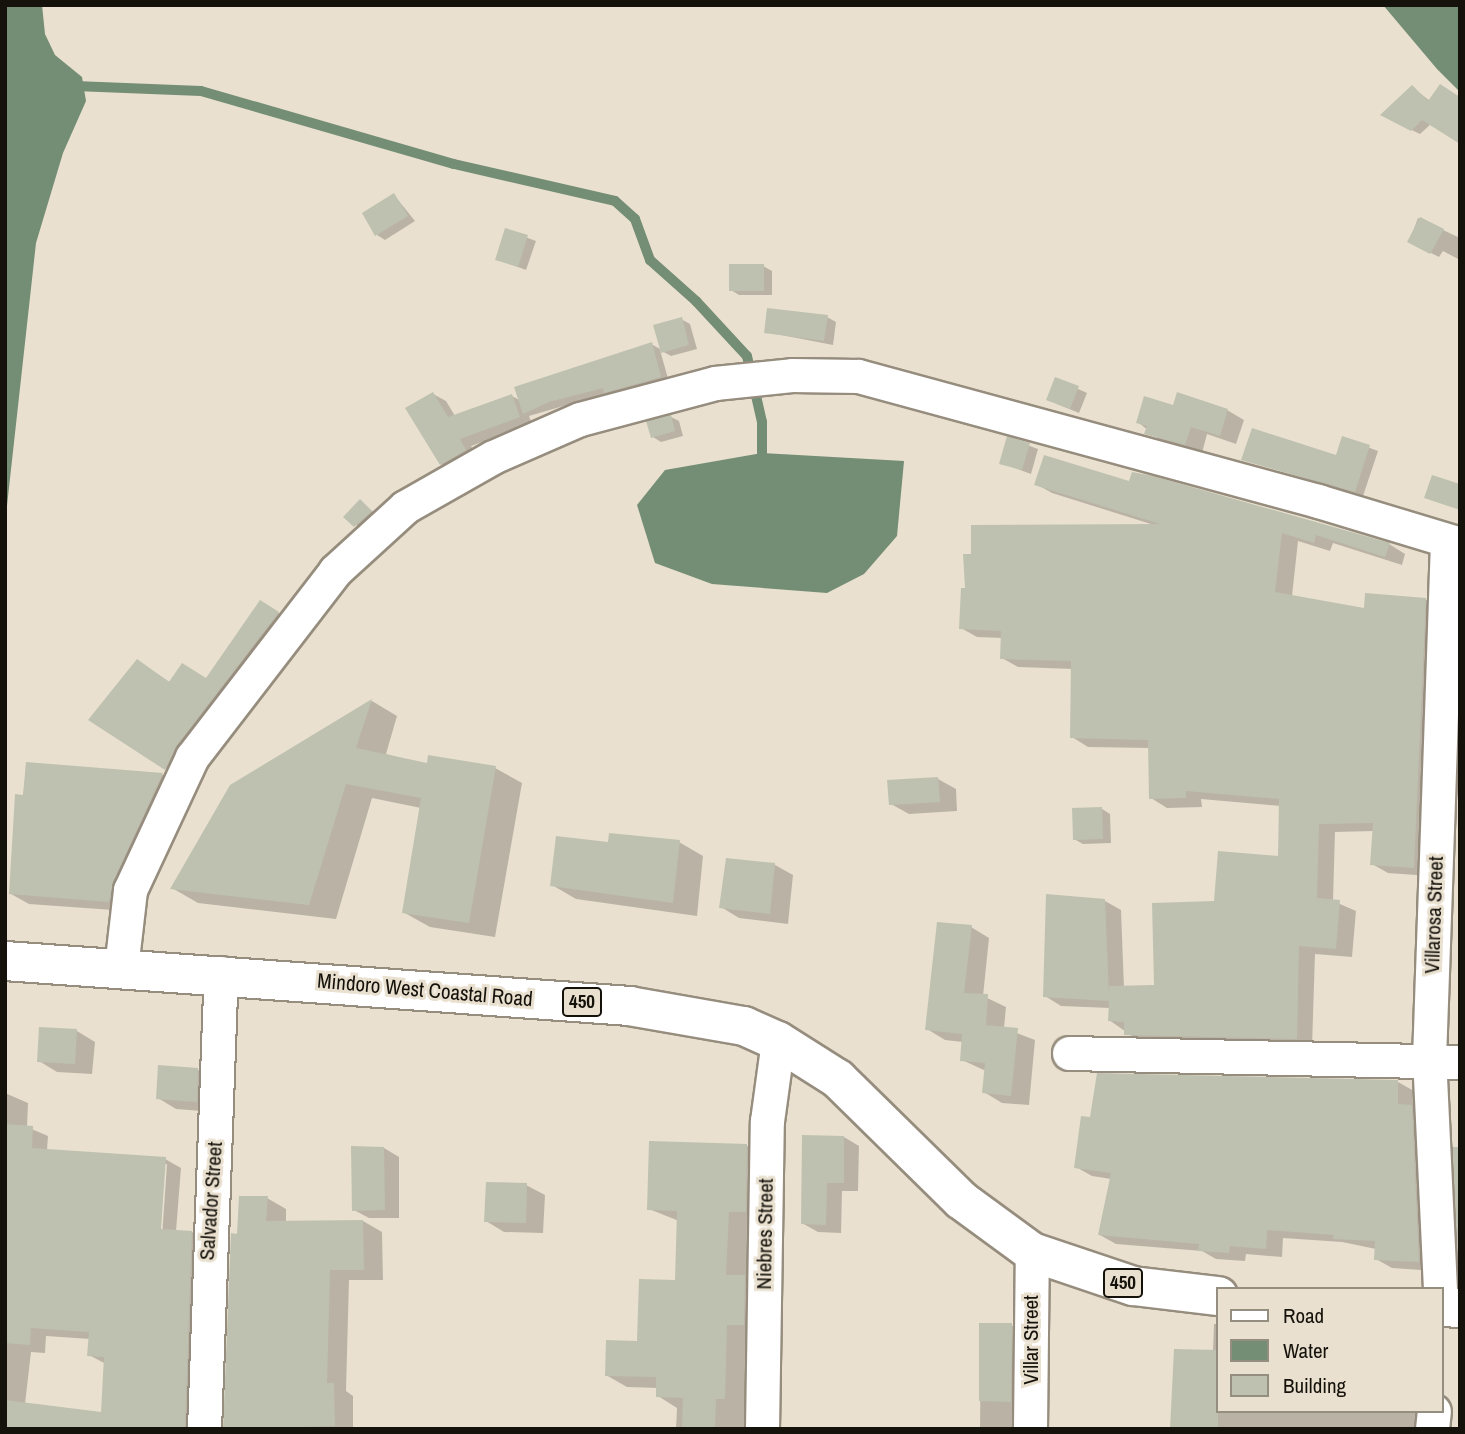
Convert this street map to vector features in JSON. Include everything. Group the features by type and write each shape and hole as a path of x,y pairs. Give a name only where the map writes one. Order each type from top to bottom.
{"main road":[{"name":"Mindoro West Coastal Road","path":"5,961 221,973 629,1006 744,1026 778,1041 838,1079 961,1200 1032,1252 1133,1286 1216,1296"}],"street":[{"path":"121,968 130,890 192,757 335,571 405,507 494,457 580,419 715,383 792,375 858,376 1318,500 1453,542"},
{"name":"Villarosa Street","path":"1440,1287 1453,542"},
{"name":"Salvador Street","path":"204,1429 221,973"},
{"name":"Niebres Street","path":"762,1429 767,1121 778,1041"},
{"path":"1069,1053 1444,1061"},
{"name":"Villar Street","path":"1030,1429 1032,1252"}],"water":[{"path":"5,5 42,5 45,34 55,55 82,77 86,101 63,153 36,243 5,524"},
{"path":"1383,5 1460,5 1460,92 1437,69"},
{"path":"762,453 904,461 897,536 864,574 827,593 712,584 655,563 637,505 665,470"}],"building":[{"path":"1440,84 1460,97 1460,144 1422,120 1411,131 1380,115 1412,85 1428,101"},
{"path":"394,193 408,216 375,236 362,213"},
{"path":"1420,217 1444,229 1430,254 1407,242"},
{"path":"505,228 528,235 518,267 495,260"},
{"path":"729,264 764,264 764,291 729,291"},
{"path":"767,308 828,315 824,341 764,333"},
{"path":"682,317 689,345 661,353 653,325"},
{"path":"652,342 661,377 604,393 603,388 549,402 523,414 514,387"},
{"path":"1055,377 1079,386 1070,409 1046,400"},
{"path":"433,392 448,417 512,394 520,417 460,439 466,450 440,465 405,408"},
{"path":"1177,392 1228,409 1220,436 1191,427 1185,445 1144,434 1147,426 1136,423 1144,396 1173,405"},
{"path":"671,415 675,431 651,438 646,421"},
{"path":"1252,428 1336,455 1342,436 1370,445 1355,492 1241,460"},
{"path":"1007,436 1030,443 1022,470 999,464"},
{"path":"1044,455 1129,481 1132,472 1153,476 1390,543 1385,557 1316,535 1314,543 1282,533 1275,592 1364,608 1365,593 1426,598 1414,868 1370,865 1373,823 1319,824 1317,898 1340,900 1336,949 1299,946 1297,1039 1124,1035 1124,1022 1108,1021 1109,1001 1043,997 1046,894 1105,899 1109,996 1109,986 1154,985 1152,903 1214,901 1218,851 1278,856 1279,799 1186,791 1186,798 1149,799 1148,740 1070,738 1071,661 1000,659 1001,631 959,629 961,588 965,588 963,554 971,554 971,525 1160,524 1034,485"},
{"path":"1432,475 1460,484 1460,510 1424,498"},
{"path":"360,499 372,511 354,527 343,517"},
{"path":"260,600 279,612 177,745 165,770 88,720 137,659 169,682 182,663 206,678"},
{"path":"372,699 356,748 427,763 428,755 496,766 469,923 402,913 421,798 346,784 309,905 170,889 230,785"},
{"path":"26,762 163,773 113,882 109,902 9,894 15,794 23,795"},
{"path":"938,777 940,802 889,805 887,780"},
{"path":"1102,807 1103,839 1073,840 1072,808"},
{"path":"609,833 680,840 673,903 550,886 556,836 608,842"},
{"path":"726,858 775,863 770,914 719,908"},
{"path":"937,922 972,925 964,993 988,994 986,1025 1018,1028 1011,1096 982,1093 985,1063 960,1061 962,1034 925,1030"},
{"path":"39,1027 77,1029 75,1064 37,1062"},
{"path":"158,1065 198,1068 197,1102 156,1099"},
{"path":"1097,1073 1398,1080 1398,1104 1412,1105 1419,1262 1374,1260 1375,1241 1333,1239 1334,1235 1267,1230 1266,1249 1230,1246 1229,1253 1198,1251 1199,1244 1098,1235 1111,1173 1074,1168 1081,1116 1090,1117"},
{"path":"5,1124 33,1126 32,1148 166,1157 161,1229 192,1231 185,1429 5,1429 5,1400 101,1412 104,1357 87,1356 89,1332 31,1328 30,1345 5,1343"},
{"path":"802,1135 844,1136 844,1183 827,1183 826,1225 801,1224"},
{"path":"649,1141 747,1144 746,1212 729,1212 726,1275 745,1275 744,1325 727,1325 725,1399 716,1399 715,1428 682,1427 683,1398 656,1397 656,1377 605,1376 606,1340 637,1341 639,1279 675,1280 677,1211 647,1210"},
{"path":"351,1146 384,1147 385,1210 352,1211"},
{"path":"1452,1147 1460,1147 1460,1260 1458,1260"},
{"path":"486,1182 527,1183 526,1223 484,1222"},
{"path":"239,1196 268,1196 266,1221 363,1220 364,1270 330,1270 327,1383 334,1383 335,1426 223,1429 231,1233 237,1234"},
{"path":"979,1323 1012,1323 1011,1402 979,1401"},
{"path":"1174,1349 1216,1350 1218,1429 1170,1429"}],"waterway":[{"path":"75,86 201,91 454,164 615,201 635,219 650,260 696,301 747,356 762,422 762,453"}]}
